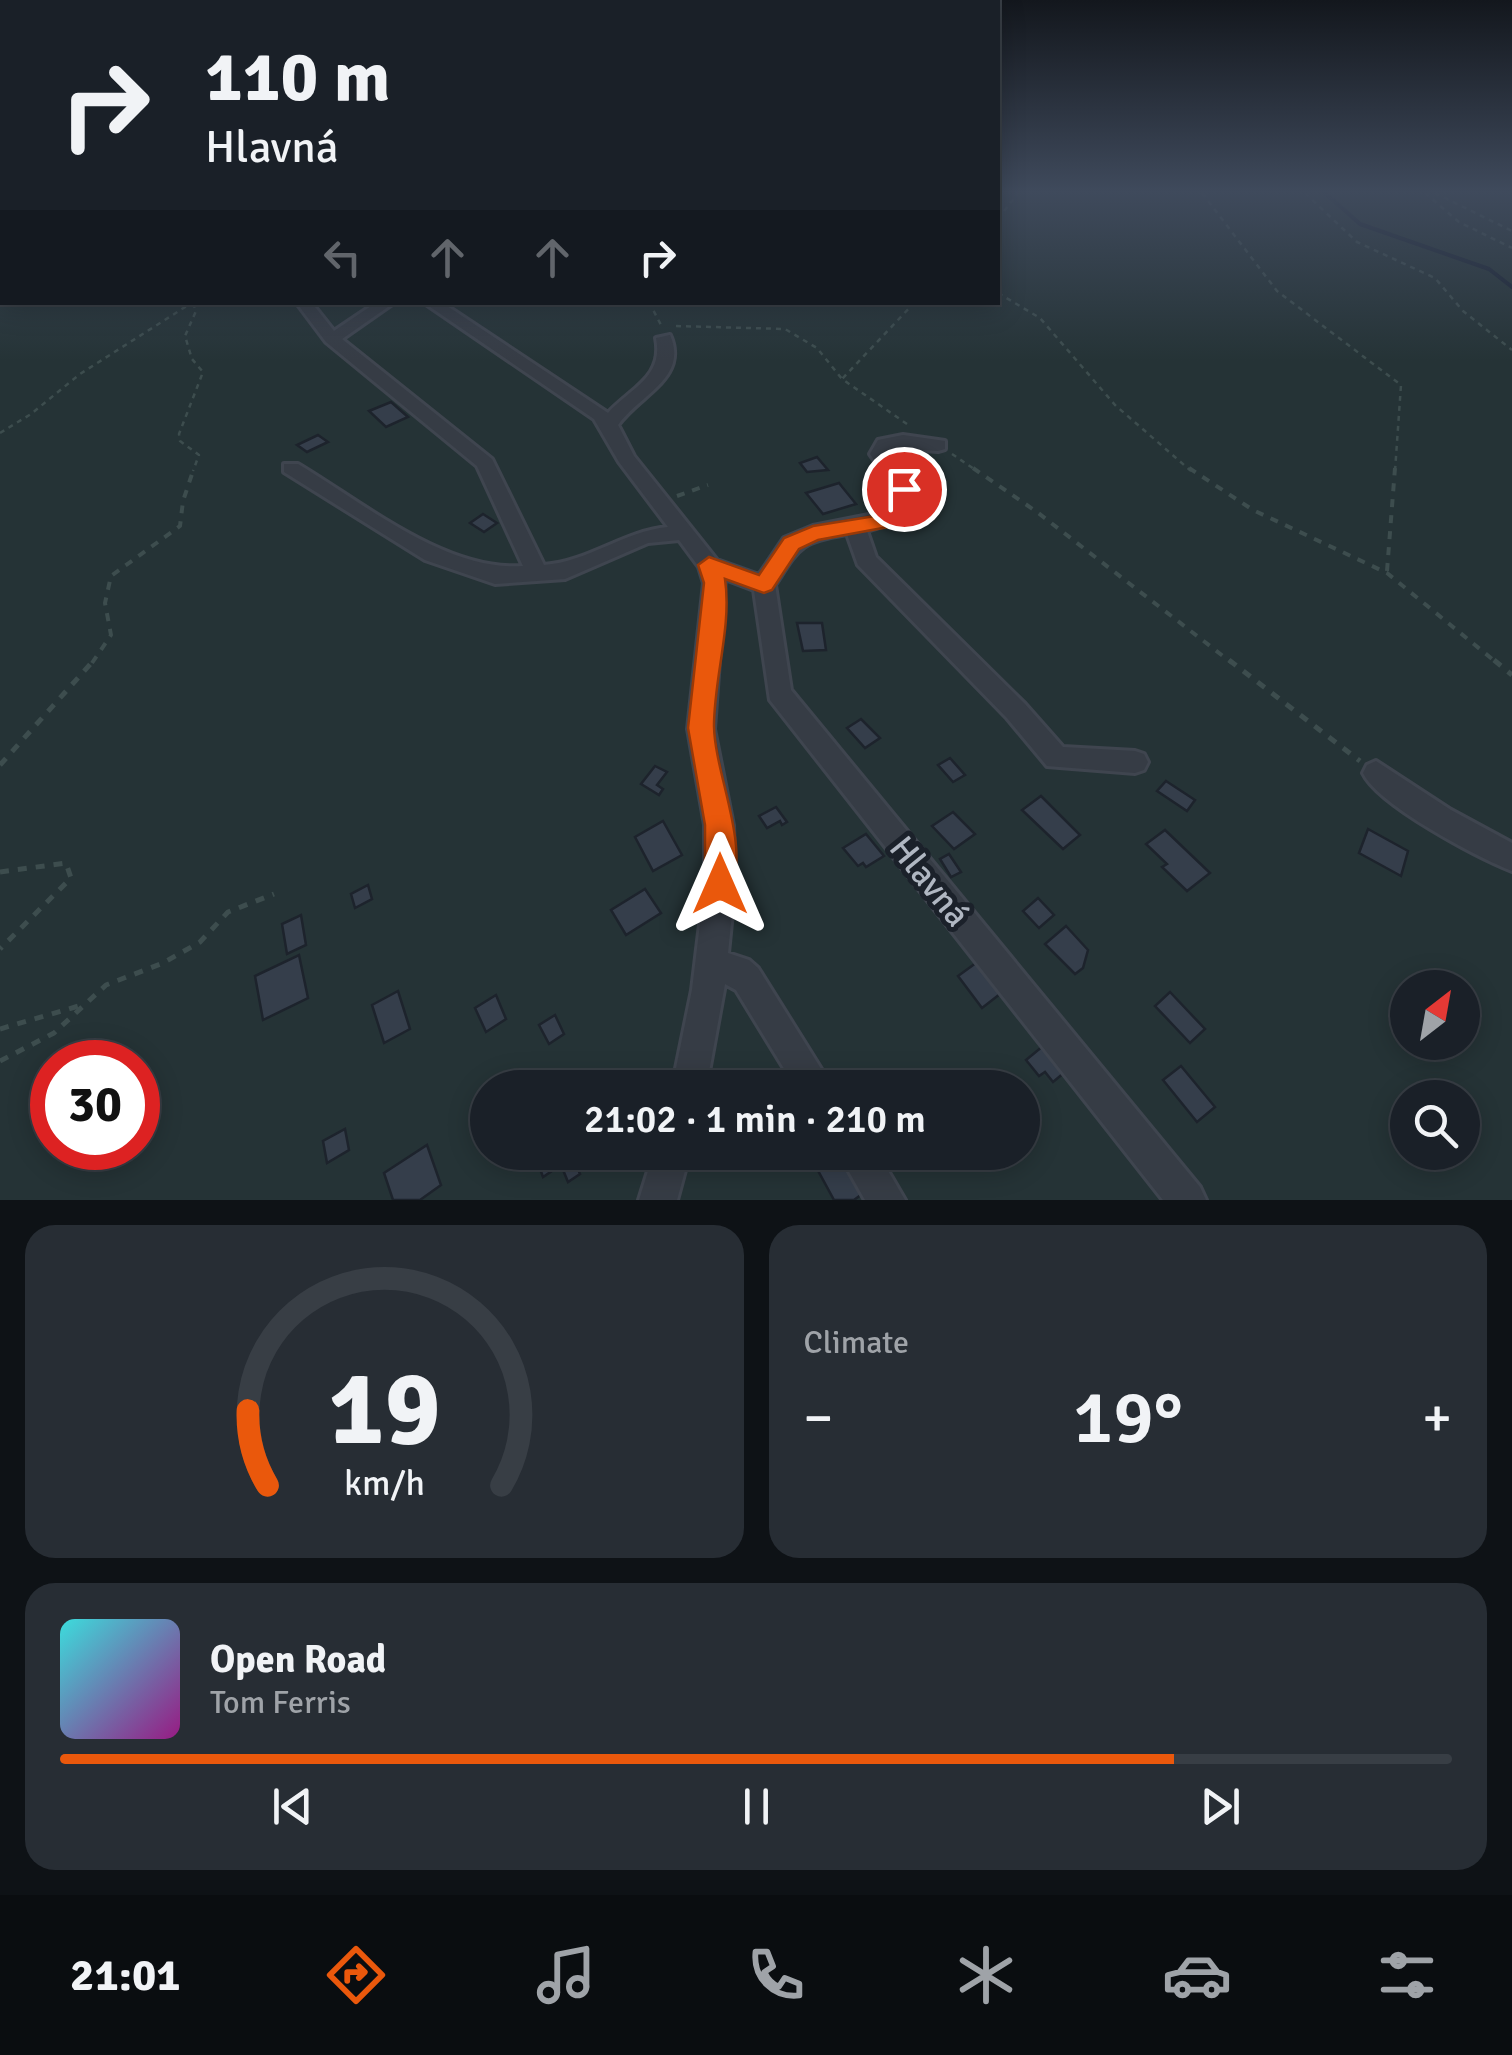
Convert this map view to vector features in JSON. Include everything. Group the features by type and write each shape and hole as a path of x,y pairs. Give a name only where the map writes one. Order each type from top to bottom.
{"street":[{"path":"305,305 332,339 485,463 537,572"},
{"path":"332,339 383,305"},
{"path":"435,305 600,415 626,458 709,565 715,583 701,728 721,845 711,966 692,1070"},
{"path":"609,425 664,369 670,356 663,332"},
{"path":"709,565 764,585 792,544 813,533 880,522 892,516 904,489 879,454 885,444 903,441 938,445"},
{"path":"290,468 432,555 495,576 566,571 646,536 681,533"},
{"path":"855,526 866,560 1016,711 1056,758 1135,762"},
{"name":"Hlavná","path":"764,585 779,693 1186,1200"},
{"path":"1376,773 1414,805 1466,836 1512,856"},
{"path":"711,966 738,970 747,979 805,1070"},
{"path":"658,1200 667,1170"},
{"path":"867,1170 886,1200"}],"path":[{"path":"1245,249 1278,291 1400,386 1387,573"},
{"path":"1372,249 1435,278 1463,311 1512,350"},
{"path":"1000,294 1040,318 1115,405 1194,473 1252,510 1387,573 1512,675"},
{"path":"0,432 32,414 80,374 190,305"},
{"path":"0,765 106,648 111,635 105,603 111,576 180,526 183,501 198,455 180,441 179,432 179,423 193,407 203,372 192,359 185,336 196,311 194,305"},
{"path":"651,305 663,332 784,329 818,348 842,379 1038,512 1376,773"},
{"path":"842,379 911,305"},
{"path":"659,503 708,486"},
{"path":"0,872 66,863 70,878 0,949"},
{"path":"0,1062 54,1032 106,985 163,963 200,942 228,912 274,894"},
{"path":"0,1029 82,1005"}],"shaded area":[{"path":"1000,249 1512,249 1512,1200 0,1200 0,305 1000,305"}],"building":[{"path":"391,402 408,417 386,427 369,411"},
{"path":"318,435 328,442 307,452 297,445"},
{"path":"817,457 828,470 807,472 800,463"},
{"path":"839,483 856,504 823,514 806,493"},
{"path":"483,514 497,523 484,532 470,523"},
{"path":"797,623 822,623 826,650 803,651"},
{"path":"861,719 880,738 865,748 847,728"},
{"path":"950,758 965,775 953,782 938,765"},
{"path":"655,766 667,772 657,785 663,789 659,795 641,784"},
{"path":"1166,781 1195,800 1187,811 1157,791"},
{"path":"1041,796 1080,835 1063,849 1022,810"},
{"path":"776,807 787,822 767,828 759,816"},
{"path":"953,812 975,834 954,849 932,826"},
{"path":"663,821 682,855 653,871 635,837"},
{"path":"1368,829 1408,851 1401,876 1359,853"},
{"path":"1165,830 1210,873 1187,891 1162,867 1167,864 1146,844"},
{"path":"866,834 884,856 866,867 863,863 858,866 843,848"},
{"path":"949,854 961,872 951,877 940,859"},
{"path":"368,885 372,899 355,908 351,894"},
{"path":"645,889 661,913 626,935 611,910"},
{"path":"1038,898 1054,915 1039,928 1023,911"},
{"path":"301,915 306,945 287,954 282,924"},
{"path":"1066,926 1088,950 1083,968 1075,974 1045,944"},
{"path":"299,955 308,998 263,1020 255,976"},
{"path":"976,963 1000,994 982,1008 958,976"},
{"path":"398,991 410,1029 384,1043 372,1005"},
{"path":"1170,992 1205,1029 1190,1043 1155,1006"},
{"path":"496,995 506,1019 486,1032 475,1008"},
{"path":"555,1015 564,1034 549,1044 539,1025"},
{"path":"1043,1046 1065,1072 1053,1082 1045,1072 1040,1075 1040,1070 1034,1070 1026,1060"},
{"path":"1181,1066 1215,1107 1197,1122 1163,1080"},
{"path":"345,1129 349,1150 327,1163 323,1141"},
{"path":"427,1145 441,1185 420,1200 393,1200 384,1173"},
{"path":"563,1170 578,1170 580,1174 568,1182"},
{"path":"818,1170 854,1170 866,1191 854,1200 834,1200"}],"waterway":[{"path":"1432,249 1489,269 1512,287"}],"route":[{"path":"720,884 719,825 701,728 715,583 709,565 764,585 792,544 813,533 880,522 892,516 904,489"}]}
